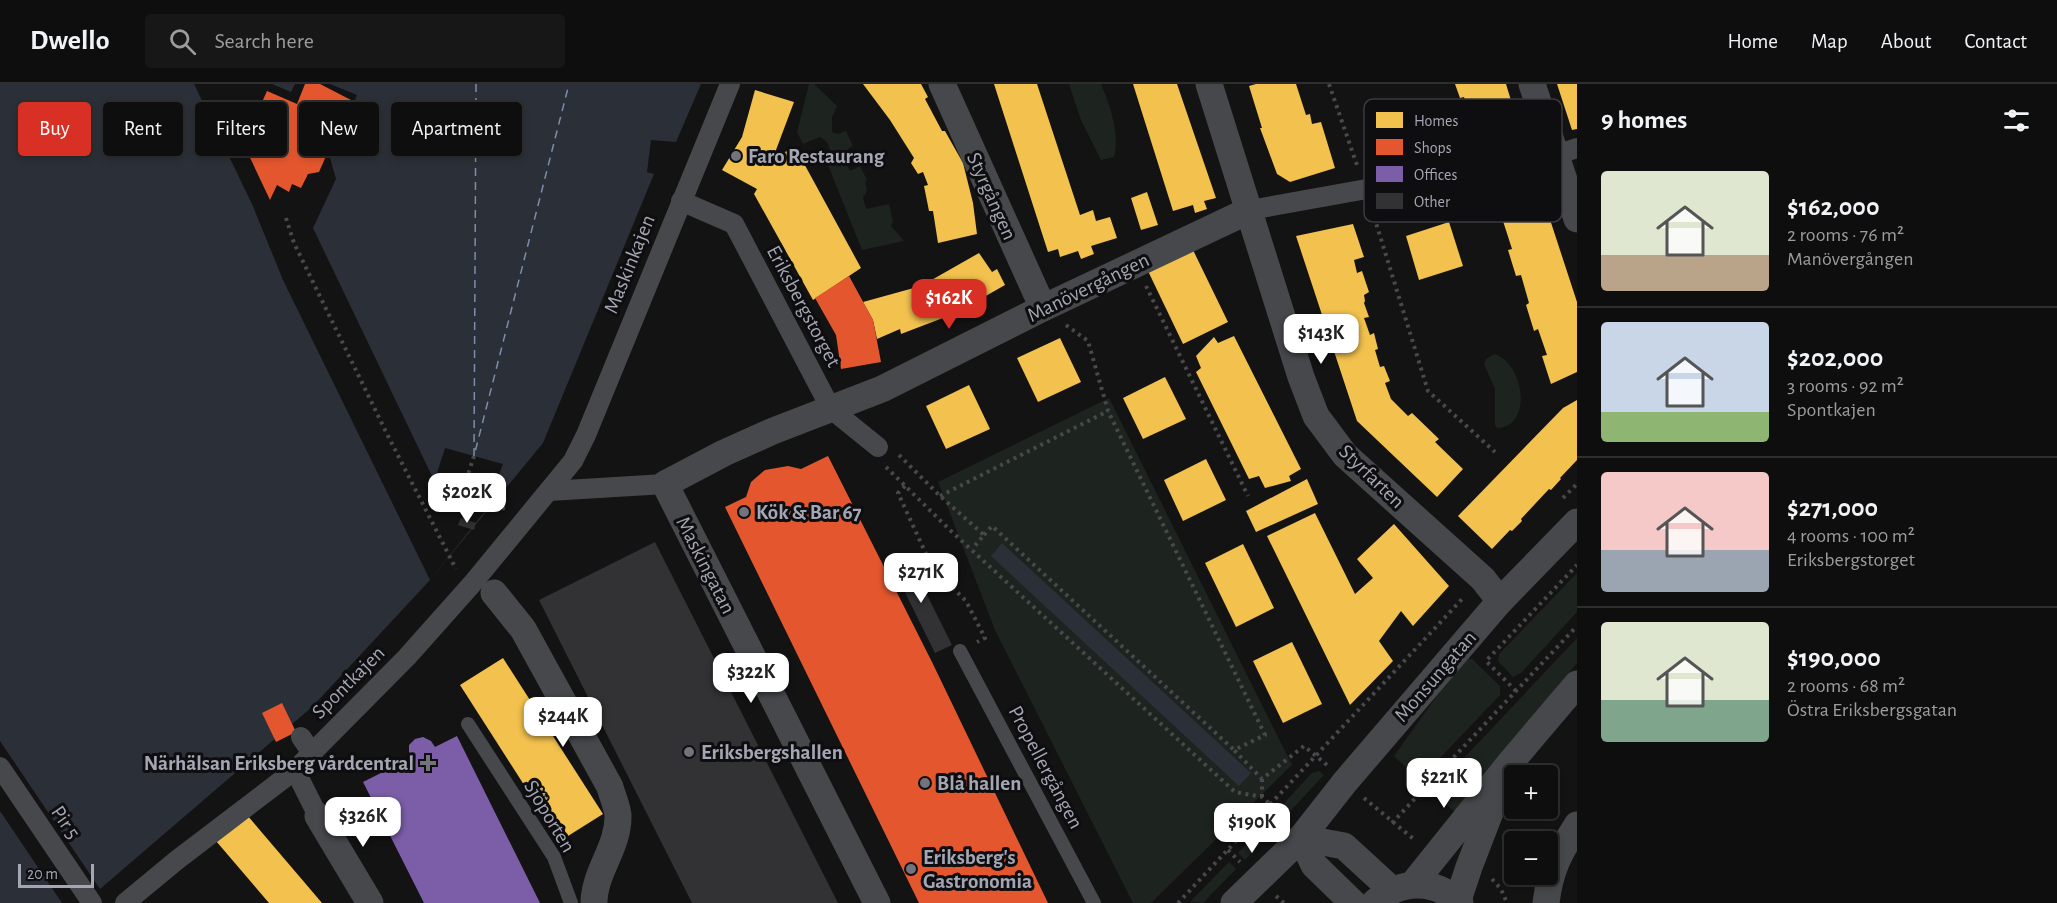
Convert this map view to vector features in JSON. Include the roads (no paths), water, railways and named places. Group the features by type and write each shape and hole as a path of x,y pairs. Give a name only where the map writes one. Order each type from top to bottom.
{"street":[{"name":"Maskinkajen","path":"573,461 586,435 730,84"},
{"name":"Styrgången","path":"942,84 1043,308"},
{"name":"Styrfarten","path":"1209,84 1301,377 1316,416 1345,455 1483,579 1500,601"},
{"path":"1532,84 1540,99"},
{"path":"1567,152 1577,219"},
{"name":"Manövergången","path":"549,491 665,484 772,431 882,389 1043,308 1250,210 1364,189"},
{"name":"Eriksbergstorget","path":"681,201 734,224 831,409 878,447"},
{"name":"Spontkajen","path":"125,903 177,860 295,770 306,745 483,589 549,491 573,461"},
{"name":"Maskingatan","path":"665,484 877,903"},
{"name":"Monsungatan","path":"1234,903 1301,838 1345,782 1500,601 1577,522"},
{"path":"483,589 523,629 610,787 618,814 614,845 598,881 594,903"},
{"path":"1393,892 1438,854 1510,763 1577,684"},
{"path":"1301,838 1344,846 1393,892 1438,890 1459,902 1468,867 1510,763"},
{"name":"Pir 5","path":"0,767 92,903"},
{"path":"295,770 318,816 370,903"},
{"path":"1546,903 1558,855 1577,825"},
{"path":"1301,838 1314,865 1353,903"}],"lane":[{"name":"Propellergången","path":"960,651 1094,903"},
{"name":"Sjöporten","path":"468,724 554,857 571,903"}],"place":[{"name":"Faro Restaurang","path":"736,156"},
{"name":"Kök & Bar 67","path":"744,512"},
{"name":"Eriksbergshallen","path":"689,752"},
{"name":"Närhälsan Eriksberg vårdcentral","path":"428,763"},
{"name":"Blå hallen","path":"925,783"},
{"name":"Eriksberg's Gastronomia","path":"911,869"}]}
